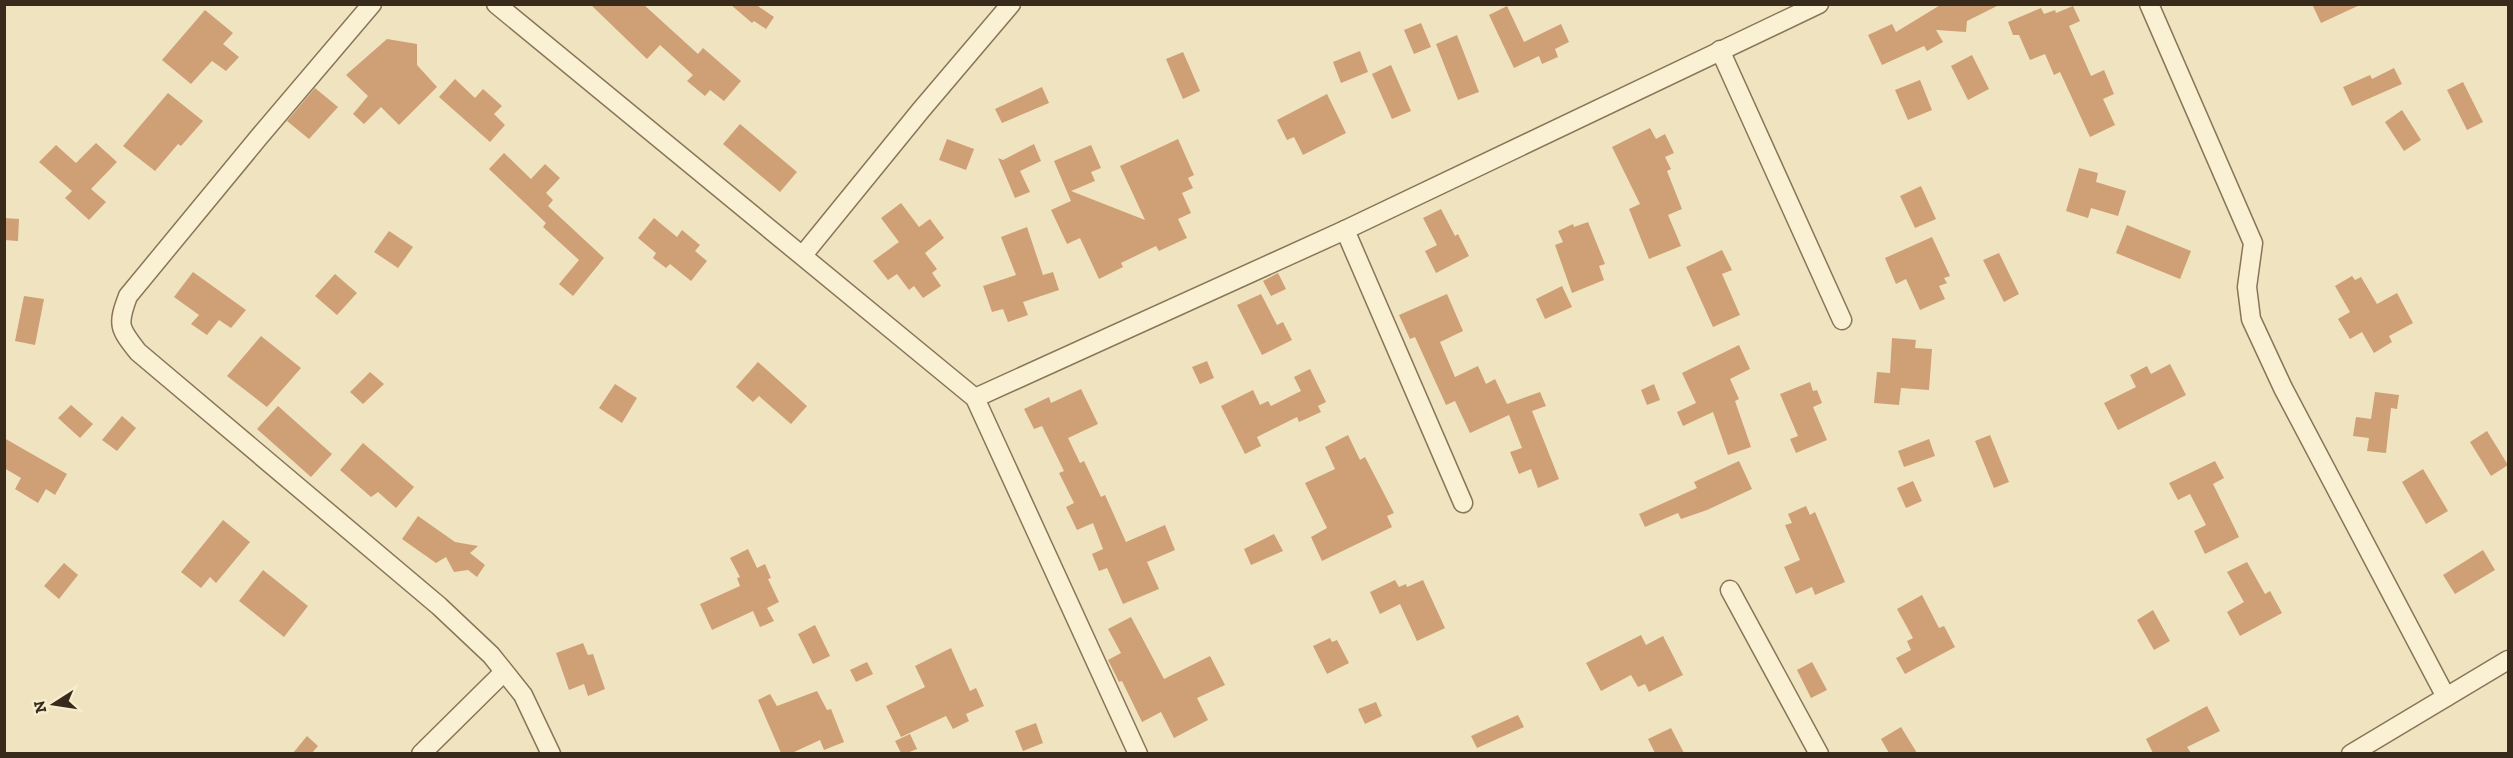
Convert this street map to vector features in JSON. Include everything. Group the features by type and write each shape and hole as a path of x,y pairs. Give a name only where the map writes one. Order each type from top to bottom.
{"street":[{"path":"372,4 259,136 128,296 120,317 124,334 138,352 439,606 490,655 523,695 551,753"},
{"path":"496,4 804,255 975,398 1138,753"},
{"path":"804,255 921,110 1011,4"},
{"path":"975,398 1345,231 1819,4"},
{"path":"2149,4 2253,243 2247,286 2251,319 2283,388 2446,697"},
{"path":"1720,50 1842,320"},
{"path":"1345,231 1463,503"},
{"path":"1730,590 1819,753"},
{"path":"2351,753 2508,660"},
{"path":"421,753 504,672"}],"building":[{"path":"590,4 643,4 698,54 703,48 741,81 724,101 710,90 705,96 687,81 693,75 660,45 647,59"},
{"path":"730,4 755,4 774,17 766,29 754,21 752,23"},
{"path":"1942,4 2001,4 1967,21 1966,32 1936,30 1943,42 1927,51 1924,46 1882,65 1868,35 1892,24 1896,32"},
{"path":"2312,4 2362,4 2321,23"},
{"path":"1507,6 1524,42 1561,24 1569,42 1555,49 1558,57 1542,64 1539,56 1514,68 1489,15"},
{"path":"2073,6 2080,21 2069,26 2091,76 2104,70 2114,94 2103,99 2115,125 2090,137 2060,72 2054,75 2045,54 2030,60 2019,35 2013,35 2008,22 2041,8 2044,14 2055,10 2056,13"},
{"path":"205,10 233,33 223,44 239,57 226,71 212,61 191,84 162,60"},
{"path":"1421,23 1431,47 1414,54 1404,30"},
{"path":"1457,35 1479,92 1458,100 1436,44"},
{"path":"387,39 417,44 417,65 437,87 399,125 381,107 364,124 353,114 368,96 346,75"},
{"path":"1360,51 1368,72 1341,83 1333,62"},
{"path":"1183,52 1200,91 1183,99 1166,59"},
{"path":"1972,55 1989,89 1968,100 1951,66"},
{"path":"1391,65 1411,111 1392,119 1372,74"},
{"path":"2394,68 2402,84 2352,106 2343,87 2370,75 2372,79"},
{"path":"455,79 475,98 483,89 502,106 494,114 505,125 490,142 439,97"},
{"path":"1920,80 1932,110 1908,120 1895,90"},
{"path":"2463,82 2483,122 2467,130 2447,90"},
{"path":"1042,87 1049,103 1002,123 995,109"},
{"path":"315,88 338,107 309,139 287,121"},
{"path":"168,93 203,121 181,146 178,144 155,171 123,146"},
{"path":"1327,94 1346,133 1303,155 1294,137 1287,140 1277,120"},
{"path":"2402,110 2421,140 2404,151 2385,122"},
{"path":"740,124 797,172 780,192 723,144"},
{"path":"1650,128 1656,139 1665,134 1674,153 1665,157 1671,169 1667,171 1682,209 1668,215 1681,246 1649,259 1629,209 1640,204 1612,147"},
{"path":"947,139 974,149 966,170 939,160"},
{"path":"1178,139 1194,175 1188,178 1193,188 1182,193 1191,213 1178,219 1187,238 1159,251 1156,246 1121,263 1123,267 1099,279 1080,238 1067,244 1051,210 1071,201 1054,161 1091,145 1101,168 1091,172 1095,181 1071,191 1145,220 1120,166"},
{"path":"96,143 117,162 91,189 106,202 89,220 65,198 72,191 39,162 56,145 76,163"},
{"path":"1034,144 1041,161 1020,171 1030,192 1015,198 998,158 1003,160"},
{"path":"504,153 531,179 545,164 560,178 546,193 553,200 548,206 604,258 573,296 559,284 579,260 543,227 546,223 489,169"},
{"path":"2079,168 2098,173 2096,182 2126,191 2118,216 2091,208 2088,218 2066,211"},
{"path":"1921,186 1936,219 1915,228 1900,196"},
{"path":"901,203 919,227 930,219 944,238 925,253 937,269 932,273 941,286 923,298 914,286 909,290 897,274 888,280 873,261 899,242 881,218"},
{"path":"1441,209 1455,236 1458,234 1469,256 1436,273 1425,251 1437,245 1423,218"},
{"path":"4,218 19,219 18,241 4,240"},
{"path":"654,218 677,237 682,230 700,245 695,251 707,261 691,281 670,264 666,268 653,258 656,253 638,238"},
{"path":"1588,222 1605,264 1599,266 1604,280 1572,293 1555,245 1563,242 1558,231 1573,224 1574,227"},
{"path":"2127,225 2191,251 2180,279 2116,253"},
{"path":"1027,227 1043,275 1053,272 1059,290 1023,302 1028,315 1008,322 1003,309 992,312 983,286 1016,275 1001,237"},
{"path":"389,231 413,247 398,268 374,252"},
{"path":"1932,237 1950,276 1944,278 1947,283 1939,286 1945,299 1920,310 1906,279 1896,284 1885,258"},
{"path":"1722,250 1732,270 1722,274 1740,315 1713,327 1686,267"},
{"path":"1999,253 2019,294 2004,302 1983,260"},
{"path":"193,272 246,310 231,328 219,320 207,335 191,324 199,315 174,297"},
{"path":"1278,273 1286,289 1271,296 1263,281"},
{"path":"335,274 357,293 337,315 315,296"},
{"path":"2352,276 2355,280 2361,277 2377,304 2397,293 2413,323 2389,336 2392,342 2374,353 2362,332 2350,339 2338,319 2350,312 2335,286"},
{"path":"1562,286 1572,307 1545,319 1536,299"},
{"path":"1261,294 1277,325 1283,322 1292,340 1262,355 1237,305"},
{"path":"1447,294 1463,331 1440,342 1455,377 1478,366 1486,384 1495,379 1507,404 1540,392 1546,406 1532,411 1559,479 1538,488 1531,469 1519,474 1510,452 1522,448 1509,415 1470,433 1455,401 1446,405 1415,337 1410,339 1399,315"},
{"path":"24,296 44,299 35,345 15,341"},
{"path":"261,336 301,368 267,407 227,376"},
{"path":"1892,338 1916,340 1915,348 1932,349 1929,390 1901,388 1899,405 1874,403 1877,372 1890,373"},
{"path":"1739,345 1750,369 1730,379 1739,399 1735,401 1751,447 1728,455 1713,412 1683,426 1677,412 1696,403 1682,373"},
{"path":"1207,361 1214,378 1200,384 1192,367"},
{"path":"758,362 807,406 791,424 759,396 753,402 736,387"},
{"path":"2170,364 2186,395 2118,430 2104,403 2136,387 2130,375 2147,366 2151,374"},
{"path":"1310,369 1326,402 1318,406 1321,412 1299,422 1297,417 1257,437 1261,446 1245,454 1221,406 1253,390 1260,405 1268,401 1271,406 1301,391 1294,377"},
{"path":"370,372 384,384 363,404 350,392"},
{"path":"1810,382 1813,391 1817,390 1822,403 1813,407 1827,440 1796,453 1790,439 1798,436 1780,394"},
{"path":"615,384 637,398 622,423 599,408"},
{"path":"1654,384 1660,400 1647,405 1641,390"},
{"path":"1081,389 1098,424 1068,438 1080,463 1084,461 1101,497 1105,495 1126,542 1165,525 1175,550 1147,562 1159,589 1123,604 1107,568 1099,571 1092,554 1103,549 1093,523 1077,530 1066,507 1074,503 1059,473 1064,471 1042,426 1034,429 1024,409 1049,397 1051,403"},
{"path":"2375,392 2399,395 2397,409 2391,408 2386,453 2367,451 2369,438 2353,436 2356,417 2371,419"},
{"path":"71,405 93,424 80,438 58,418"},
{"path":"278,406 332,454 311,477 257,429"},
{"path":"122,416 136,428 117,451 102,440"},
{"path":"2487,431 2508,465 2491,476 2470,442"},
{"path":"1348,435 1360,460 1365,457 1394,513 1387,516 1392,527 1322,561 1311,537 1327,528 1305,483 1335,469 1325,447"},
{"path":"1990,435 2009,482 1994,488 1975,441"},
{"path":"4,438 67,474 55,495 46,489 38,503 15,489 21,478 4,468"},
{"path":"1929,439 1935,456 1904,467 1898,451"},
{"path":"363,443 414,487 396,508 378,492 371,497 340,470"},
{"path":"1739,461 1752,489 1707,510 1681,519 1678,513 1645,527 1639,514 1697,488 1694,482"},
{"path":"2215,461 2224,478 2213,484 2239,537 2205,554 2194,531 2206,525 2190,494 2178,500 2169,483"},
{"path":"2423,469 2448,511 2426,524 2402,482"},
{"path":"1913,481 1922,501 1906,508 1897,488"},
{"path":"1806,506 1810,515 1815,512 1845,582 1815,595 1812,587 1796,594 1784,567 1800,560 1785,525 1792,523 1788,514"},
{"path":"418,516 455,542 478,546 470,553 485,565 477,577 468,570 454,572 446,557 436,563 402,539"},
{"path":"223,520 250,542 216,583 210,577 201,588 181,572"},
{"path":"1274,534 1283,551 1251,565 1244,549"},
{"path":"748,549 757,568 765,564 771,578 768,579 779,602 767,608 774,621 760,627 753,611 712,630 700,604 740,586 737,578 740,577 730,558"},
{"path":"2483,550 2495,570 2455,594 2443,575"},
{"path":"2247,562 2265,594 2270,591 2282,613 2240,636 2227,612 2244,602 2227,572"},
{"path":"64,563 78,575 59,599 44,586"},
{"path":"263,570 308,606 284,637 239,601"},
{"path":"1395,580 1399,587 1406,584 1407,587 1423,580 1445,628 1417,641 1400,604 1380,614 1370,592"},
{"path":"1922,595 1939,628 1944,626 1955,647 1905,674 1896,658 1911,650 1907,641 1913,638 1897,609"},
{"path":"2153,610 2170,641 2154,650 2137,620"},
{"path":"1131,617 1164,679 1210,656 1225,685 1197,698 1208,720 1174,738 1161,712 1142,722 1122,681 1119,682 1108,660 1121,653 1108,629"},
{"path":"815,625 830,656 813,664 798,634"},
{"path":"1641,635 1646,645 1663,636 1683,675 1649,692 1645,684 1638,687 1631,675 1601,691 1586,663"},
{"path":"1330,638 1332,642 1337,640 1349,663 1327,674 1313,646"},
{"path":"583,643 588,655 593,654 605,689 588,696 584,684 569,690 556,653"},
{"path":"951,648 970,691 976,688 984,706 966,714 969,721 953,729 946,716 901,737 886,706 925,687 915,666"},
{"path":"867,662 873,674 856,682 850,670"},
{"path":"1812,662 1827,690 1811,698 1797,670"},
{"path":"817,691 827,710 831,709 844,742 824,750 820,740 792,753 781,753 758,700 770,694 777,706"},
{"path":"1376,702 1382,716 1365,724 1358,709"},
{"path":"2207,706 2220,731 2187,747 2191,753 2153,753 2146,739"},
{"path":"1518,715 1524,727 1477,748 1471,736"},
{"path":"1036,723 1043,743 1023,751 1015,731"},
{"path":"1901,727 1917,753 1889,753 1881,739"},
{"path":"1671,728 1684,753 1655,753 1648,739"},
{"path":"910,734 917,749 901,753 895,741"},
{"path":"307,736 318,746 312,753 293,753"}]}
